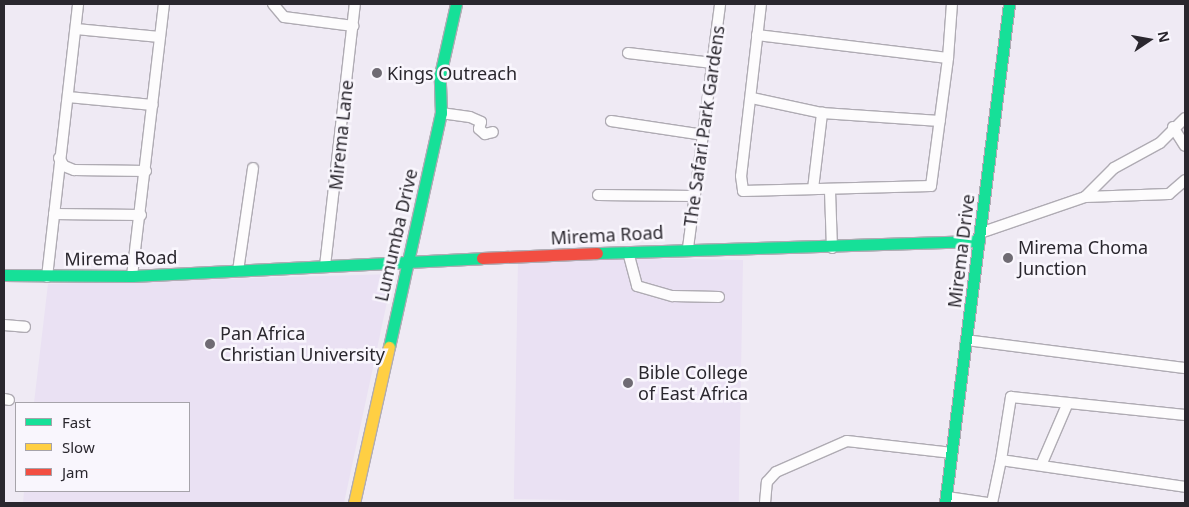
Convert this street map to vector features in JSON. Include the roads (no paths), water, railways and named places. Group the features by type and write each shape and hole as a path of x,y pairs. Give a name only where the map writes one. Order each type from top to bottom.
{"street":[{"path":"46,277 78,4"},
{"path":"132,276 141,215 164,4"},
{"path":"273,4 284,17 353,26"},
{"name":"Mirema Lane","path":"325,266 355,4"},
{"name":"Lumumba Drive","path":"354,503 441,113 440,75 456,4"},
{"name":"The Safari Park Gardens","path":"688,248 720,4"},
{"path":"761,4 752,98 740,189 749,193 812,189 830,191 932,186 948,58 952,4"},
{"name":"Mirema Drive","path":"946,500 1009,4"},
{"path":"76,29 160,36"},
{"path":"757,35 948,58"},
{"path":"628,53 712,63"},
{"path":"68,96 153,104"},
{"path":"752,98 822,113 940,121"},
{"path":"441,113 481,122 479,128 485,134 493,132"},
{"path":"812,189 822,113"},
{"name":"Mirema Road","path":"4,275 46,277 132,276 325,266 408,264 688,248 832,248 980,237 1084,197 1114,168 1160,143 1173,127 1185,118"},
{"path":"611,122 704,135"},
{"path":"1173,127 1185,146"},
{"path":"59,158 64,166 74,170 146,170"},
{"path":"238,271 253,168"},
{"path":"1084,197 1169,194 1185,180"},
{"path":"830,191 832,248"},
{"path":"598,196 694,196"},
{"path":"54,214 141,215"},
{"path":"628,252 637,286 673,296 720,297"},
{"path":"4,325 25,328"},
{"path":"966,340 1185,368"},
{"path":"992,503 1011,397 1067,405 1185,415"},
{"path":"1042,464 1067,405"},
{"path":"765,503 767,482 776,472 847,441 952,453"},
{"path":"1001,460 1042,464 1185,487"},
{"path":"946,500 986,503"}],"place":[{"name":"Kings Outreach","path":"377,73"},
{"name":"Mirema Choma Junction","path":"1008,258"},
{"name":"Pan Africa Christian University","path":"210,344"},
{"name":"Bible College of East Africa","path":"628,383"}]}
